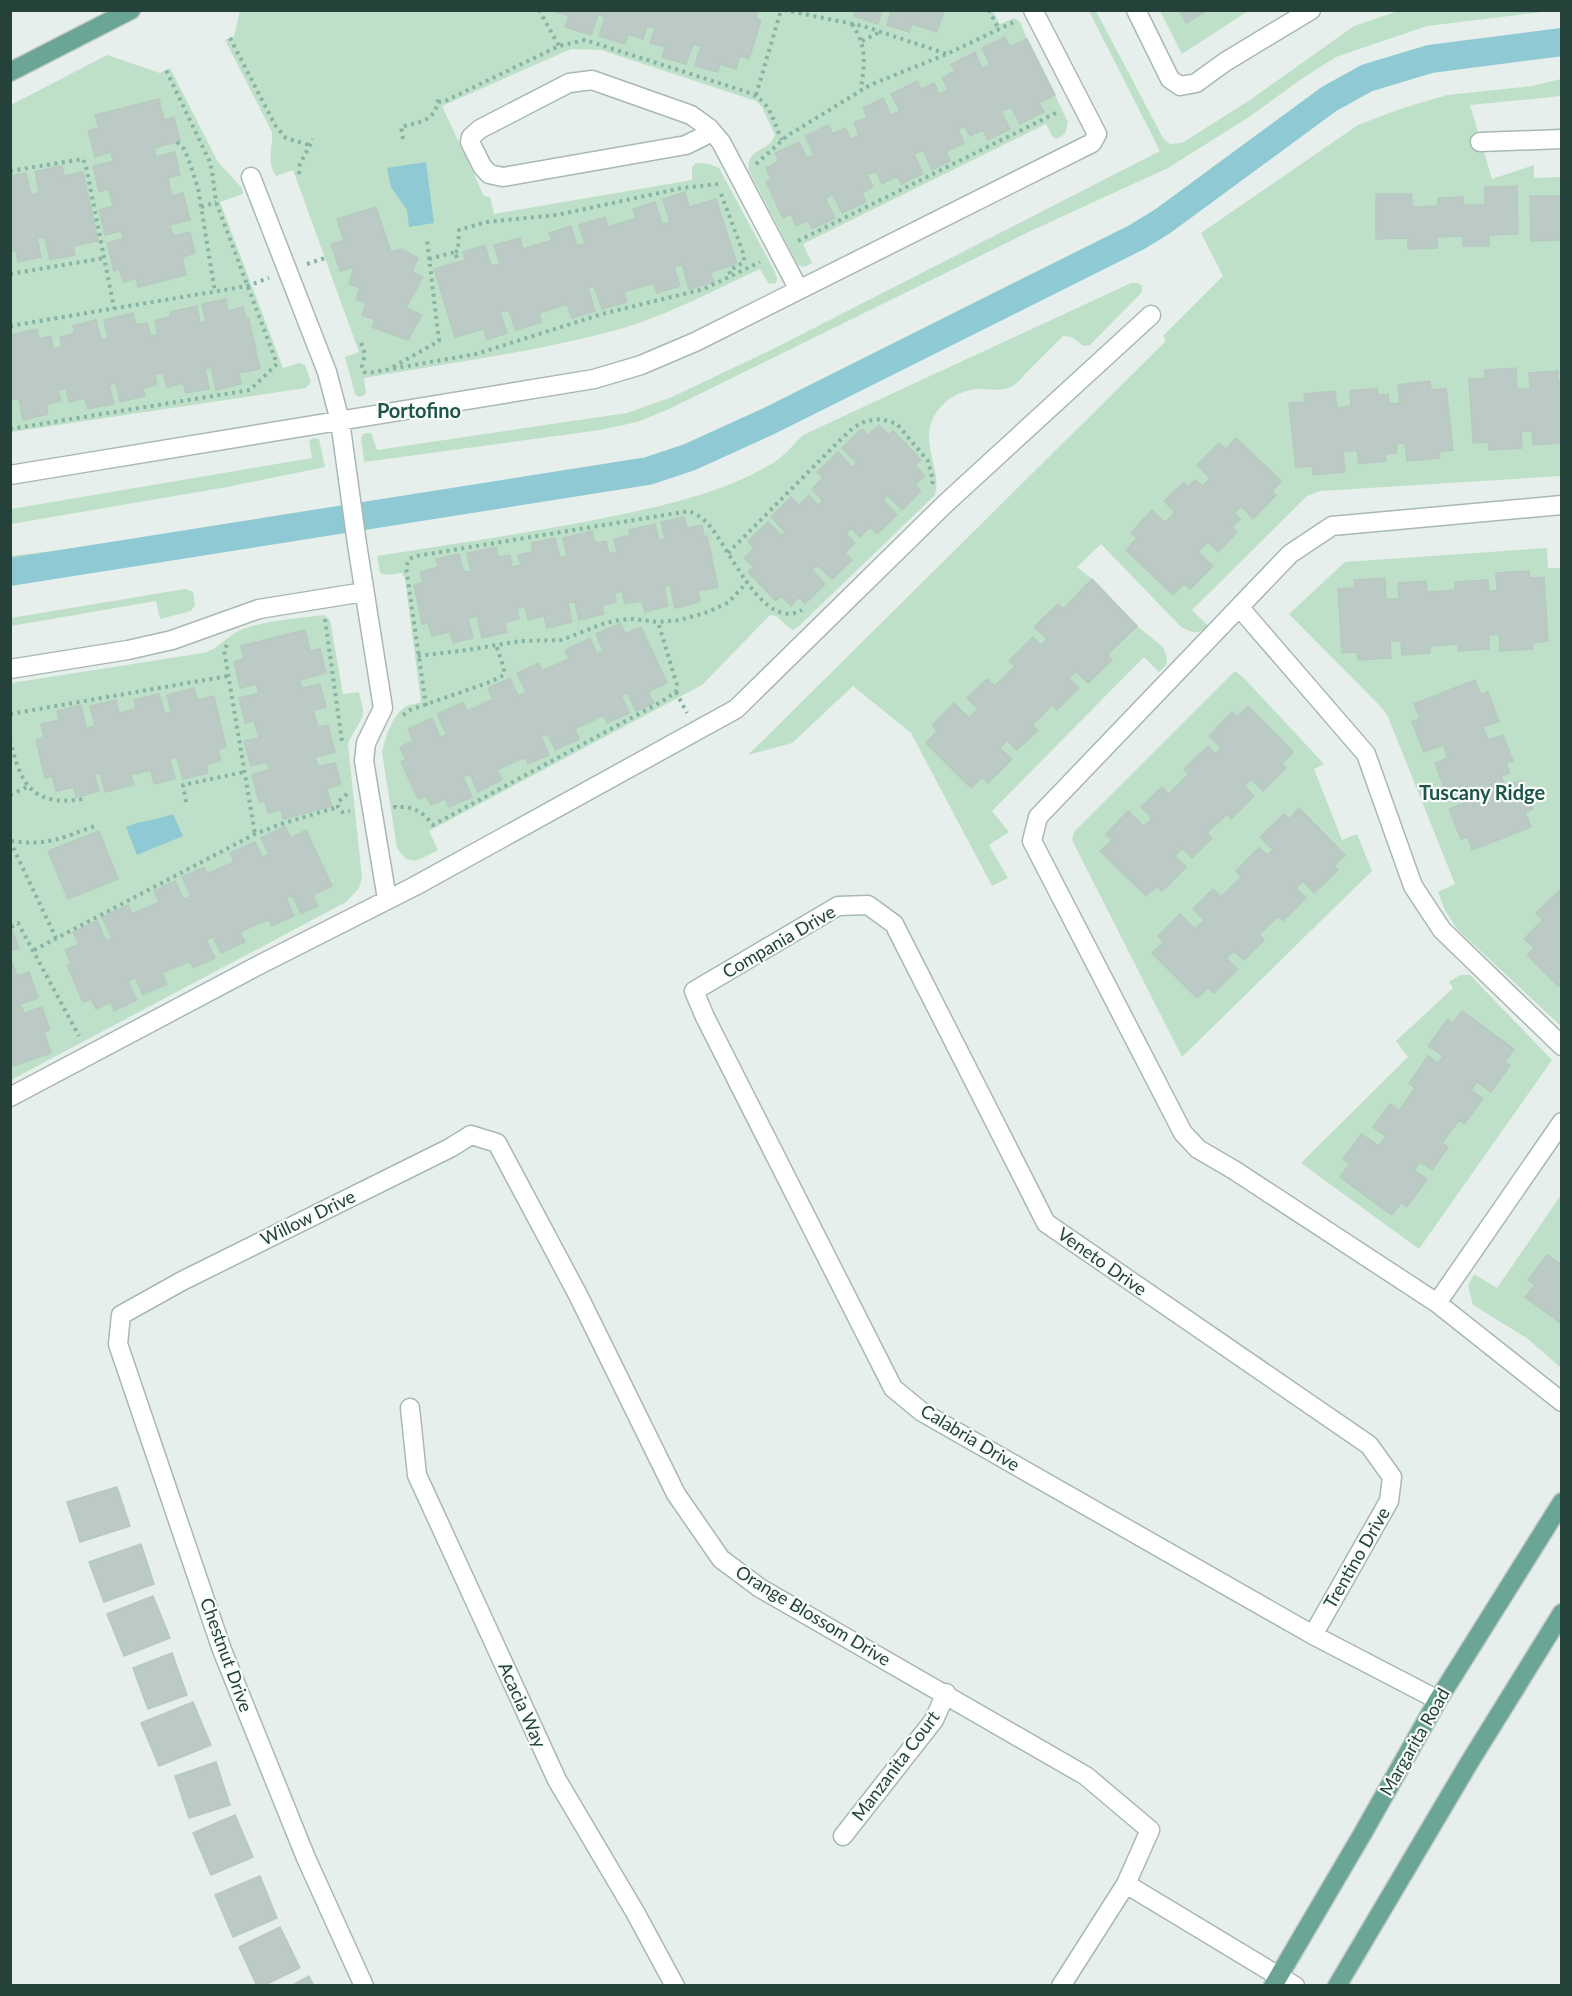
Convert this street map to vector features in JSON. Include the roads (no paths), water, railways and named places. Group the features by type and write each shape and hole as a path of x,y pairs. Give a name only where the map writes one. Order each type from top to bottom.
{"main road":[{"path":"10,72 131,10"},
{"name":"Margarita Road","path":"1276,1981 1438,1700 1562,1502"},
{"path":"1337,1986 1469,1763 1562,1614"}],"street":[{"path":"10,475 594,380 641,366 695,342 1092,143 1097,134 1033,10"},
{"path":"1136,10 1170,79 1180,86 1196,83 1225,62 1311,10"},
{"path":"709,128 704,136 686,145 503,177 489,174 470,141 480,129 569,83 592,80 691,116 709,128 721,142 799,290"},
{"path":"1480,142 1562,139"},
{"path":"251,177 327,372 340,421 383,708 366,743 364,761 387,899"},
{"path":"10,1097 387,899 736,709 946,502 1150,315"},
{"path":"1562,505 1332,526 1290,554 1038,817 1032,841 1183,1133 1198,1149 1234,1170 1437,1303 1562,1402"},
{"path":"10,669 139,648 172,640 259,609 364,592"},
{"path":"1240,608 1366,754 1413,886 1442,930 1562,1046"},
{"name":"Compania Drive","path":"694,991 838,906 868,905"},
{"name":"Veneto Drive","path":"868,905 894,924 1046,1223 1369,1445 1392,1477"},
{"name":"Calabria Drive","path":"694,991 705,1017 893,1388 922,1412 1313,1635 1438,1700"},
{"path":"1437,1303 1562,1122"},
{"name":"Willow Drive","path":"121,1316 182,1281 450,1148 471,1135 497,1143"},
{"name":"Orange Blossom Drive","path":"497,1143 578,1295 676,1494 721,1559 760,1588 946,1693 1086,1776 1150,1830 1126,1884"},
{"name":"Chestnut Drive","path":"121,1316 118,1344 222,1650 306,1858 364,1986"},
{"name":"Acacia Way","path":"410,1408 417,1475 547,1759 675,1986"},
{"name":"Trentino Drive","path":"1313,1635 1389,1501 1392,1477"},
{"name":"Manzanita Court","path":"843,1836 934,1720 946,1693"},
{"path":"1061,1986 1126,1884 1276,1981 1295,1986"}],"water":[{"path":"426,162 434,223 409,227 407,210 391,187 387,168"},
{"path":"173,814 183,836 137,855 126,827"}],"waterway":[{"path":"10,572 648,471 690,457 769,421 1137,237 1163,221 1329,99 1367,78 1430,59 1562,42"}],"district":[{"name":"Portofino","path":"419,411"},
{"name":"Tuscany Ridge","path":"1482,793"}]}
